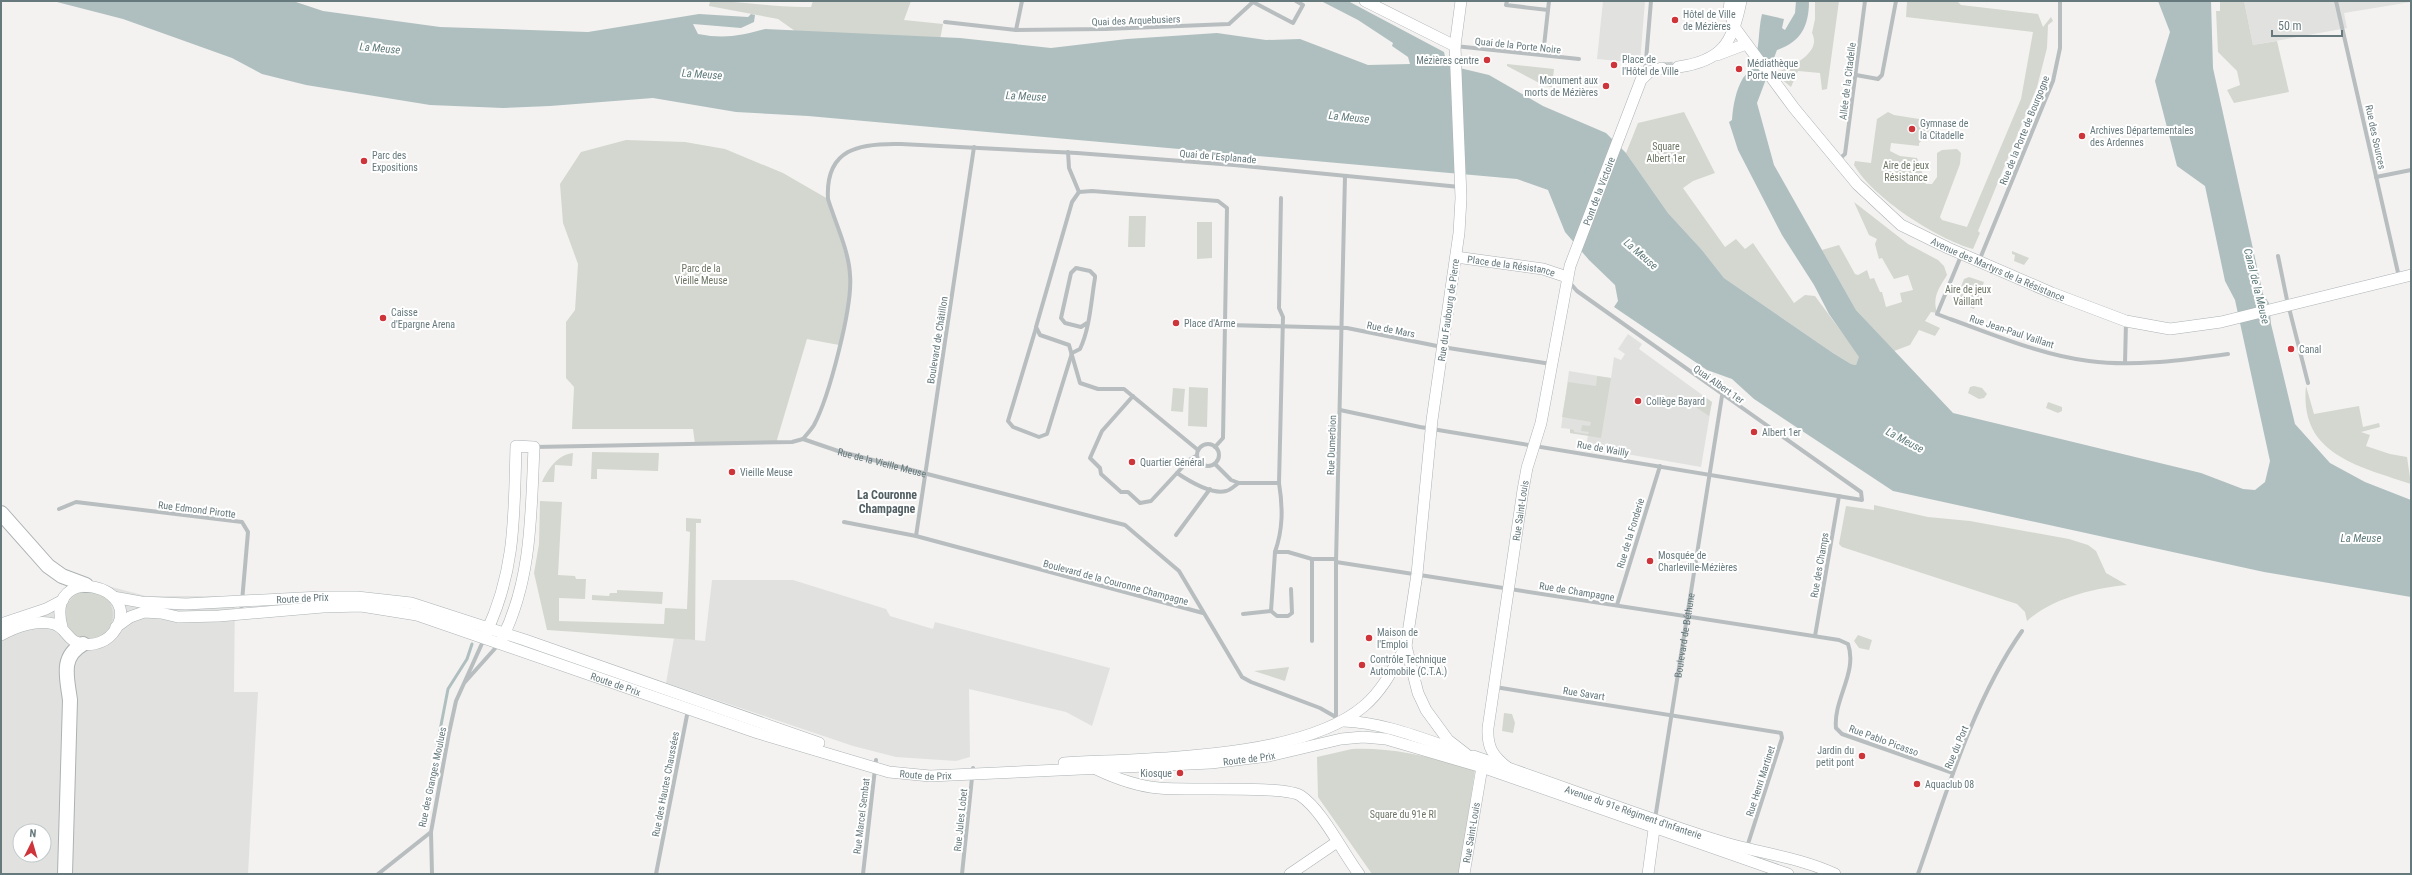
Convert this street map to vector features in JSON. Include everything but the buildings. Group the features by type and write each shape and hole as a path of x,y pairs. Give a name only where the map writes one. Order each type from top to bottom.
{"highway":[{"path":"1,514 48,566 62,576 86,585"},
{"path":"65,874 70,700 66,676 66,662 70,655 83,644"}],"main road":[{"path":"1365,1 1455,46"},
{"name":"Rue du Faubourg de Pierre","path":"1417,574 1431,428 1456,257 1461,187 1455,46 1461,1"},
{"name":"Avenue des Martyrs de la Résistance","path":"1730,1 1729,12 1735,28 1794,108 1857,184 1901,225 1962,254 2052,293 2126,321 2170,329 2221,322 2411,274"},
{"path":"1716,56 1730,39 1735,28 1741,1"},
{"path":"1678,67 1704,62 1716,56 1749,47"},
{"path":"1647,70 1662,68"},
{"name":"Pont de la Victoire","path":"1576,249 1634,101 1638,86 1647,70"},
{"name":"Rue Saint-Louis","path":"1508,768 1491,752 1489,746 1488,728 1527,468 1536,444 1567,277 1576,249"},
{"name":"Place de la Résistance","path":"1456,257 1544,270 1567,277"},
{"name":"Rue de la Vieille Meuse","path":"487,632 510,564 514,540 516,446 534,447"},
{"path":"503,638 524,577 531,534 534,447"},
{"name":"Avenue du 91e Régiment d'Infanterie","path":"1417,574 1406,646 1418,693 1426,710 1448,740 1482,767"},
{"path":"1,624 46,609 63,600 77,588 86,585"},
{"name":"Route de Prix","path":"86,585 101,588 113,597 141,602 242,608"},
{"path":"113,597 119,611 116,627"},
{"name":"Route de Prix","path":"83,644 102,642 116,627 130,617 144,612 161,613 178,617 320,597 357,597 411,603 503,638 689,703 758,733 876,764 889,772 930,776 1095,765 1211,763 1269,756 1341,739 1382,735"},
{"path":"63,600 60,609 62,626 74,641 83,644"},
{"path":"1,635 38,623 62,626"},
{"name":"Route de Prix","path":"1095,765 1212,753 1290,741 1364,706 1380,690 1406,646"},
{"path":"1302,748 1337,733 1341,729 1340,718"},
{"name":"Route de Prix","path":"1340,718 1357,722 1382,735"},
{"name":"Avenue du 91e Régiment d'Infanterie","path":"1382,735 1464,753 1508,768 1760,865 1788,874"},
{"name":"Avenue du 91e Régiment d'Infanterie","path":"1382,735 1654,824 1806,863 1835,874"},
{"path":"1095,765 1135,785 1161,789 1262,790 1301,796 1318,814 1359,874"},
{"name":"Rue Saint-Louis","path":"1464,874 1482,767"},
{"name":"Boulevard de Béthune","path":"1648,874 1654,824"},
{"path":"1290,874 1337,842"},
{"path":"1771,854 1798,874"},
{"path":"1760,865 1774,874"}],"street":[{"path":"1016,30 1022,1"},
{"name":"Quai des Arquebusiers","path":"945,22 1016,30 1105,29 1229,24 1253,1 1293,23 1303,4 1296,1"},
{"path":"1507,1 1506,5 1548,10"},
{"path":"1543,55 1549,1"},
{"path":"1647,70 1652,1"},
{"name":"Allée de la Citadelle","path":"1838,160 1845,154 1865,1"},
{"path":"1856,75 1878,79 1882,75 1896,1"},
{"name":"Rue de la Porte de Bourgogne","path":"1979,261 2053,81 2060,48 2060,1"},
{"name":"Rue des Sources","path":"2336,1 2399,277"},
{"name":"Quai de la Porte Noire","path":"1455,46 1579,59"},
{"name":"Quai de l'Esplanade","path":"803,439 812,427 822,404 843,330 851,286 847,260 828,199 827,187 835,165 845,153 862,145 873,143 1068,152 1461,187"},
{"name":"Boulevard de Châtillon","path":"916,536 962,240 974,147"},
{"path":"1068,152 1069,168 1079,192"},
{"path":"2376,177 2411,170"},
{"name":"Rue Dumerbion","path":"1340,718 1336,561 1340,410 1340,328 1345,176"},
{"path":"1079,192 1092,191 1218,201 1225,204 1228,212 1227,325 1223,438 1216,447"},
{"path":"1079,192 1072,202 1008,421 1013,427 1039,438 1047,434 1072,353 1080,349 1087,323 1095,276 1090,271 1076,268 1071,273 1061,318 1065,323 1081,327 1087,323"},
{"path":"1271,611 1275,552 1282,530 1282,502 1279,483 1283,317 1279,308 1280,198"},
{"name":"Rue Jean-Paul Vaillant","path":"1962,254 1937,314 2040,350 2089,361 2125,363 2188,359 2228,354"},
{"path":"2278,256 2284,306 2308,383"},
{"name":"Quai Albert 1er","path":"1567,277 1577,292 1722,396 1861,492 1862,500"},
{"path":"2125,363 2126,321"},
{"name":"Rue de Mars","path":"1227,325 1340,328 1442,347 1551,364"},
{"path":"1036,327 1040,336 1069,345 1080,383 1098,389 1124,389 1198,450"},
{"path":"1133,396 1102,431 1090,458 1100,468 1101,474 1121,492 1128,492 1140,503 1150,501 1189,460 1196,456 1198,450 1206,444 1216,447"},
{"name":"Boulevard de Béthune","path":"1654,824 1722,396"},
{"name":"Rue de Wailly","path":"1340,410 1431,428 1536,444 1862,500"},
{"name":"Rue de la Vieille Meuse","path":"534,447 792,442 803,439 830,448 1126,525 1179,571 1203,613"},
{"path":"1215,464 1219,458 1216,447"},
{"path":"1196,456 1203,465 1215,464 1231,480 1239,483 1279,483"},
{"name":"Rue de la Fonderie","path":"1616,605 1660,466"},
{"path":"1177,473 1219,492 1228,491 1239,483"},
{"path":"1176,535 1210,489"},
{"name":"Rue des Champs","path":"1815,636 1838,496"},
{"name":"Rue Edmond Pirotte","path":"58,509 76,502 242,522 248,532 242,608"},
{"name":"Boulevard de la Couronne Champagne","path":"844,522 916,536 1203,613"},
{"name":"Rue de Champagne","path":"1275,552 1288,552 1312,559 1336,561 1815,636"},
{"path":"1312,559 1312,641"},
{"path":"1243,614 1271,611 1277,616 1288,616 1292,613 1291,589"},
{"path":"1203,613 1242,677 1340,718"},
{"name":"Rue du Port","path":"1918,874 1953,773 2002,660 2022,631"},
{"name":"Rue des Granges Moulues","path":"378,874 431,832 449,733 462,685 487,632"},
{"name":"Rue Pablo Picasso","path":"1815,636 1839,640 1848,644 1852,656 1837,710 1836,728 1842,734 1953,773"},
{"name":"Rue des Granges Moulues","path":"462,685 503,638"},
{"name":"Rue Savart","path":"1494,687 1672,714"},
{"name":"Rue des Hautes Chaussées","path":"656,874 689,703"},
{"name":"Rue Henri Martinet","path":"1672,714 1781,733 1782,738 1747,848"},
{"name":"Rue Marcel Sembat","path":"863,874 876,764"},
{"name":"Rue Jules Lobet","path":"962,874 973,772"},
{"path":"431,832 432,874"}],"shaded area":[{"path":"1603,1 1645,1 1640,63 1597,59"},
{"path":"2244,1 2411,2 2344,13 2347,28 2253,45"},
{"name":"Collège Bayard","path":"1628,334 1642,344 1639,349 1712,402 1701,467 1586,447 1588,435 1570,433 1570,429 1561,428 1569,371 1611,378 1614,357 1621,360 1625,354 1618,349"},
{"path":"85,580 146,596 235,596 234,692 258,692 248,874 1,874 1,618 51,604"},
{"path":"712,580 793,580 886,609 890,616 933,629 935,622 1110,668 1092,726 1066,712 969,689 970,757 956,761 896,757 853,746 666,683 674,638 705,641"}],"green space":[{"path":"710,1 773,6 811,7 813,1 911,1 904,20 943,24 939,45 812,43 778,19 709,6"},
{"path":"1815,1 1839,1 1827,89 1822,90 1820,73 1798,71 1791,87 1780,78 1778,72 1798,62 1810,52 1814,40 1812,33 1815,19"},
{"name":"Aire de jeux Résistance","path":"1907,1 1957,1 1961,5 2038,14 2043,27 2051,17 2053,21 2048,25 2047,48 2037,87 1978,231 1980,233 1973,249 1942,236 1907,216 1876,191 1863,178 1854,165 1855,161 1871,163 1877,119 1888,112 1894,115 1932,121 1930,139 1925,138 1919,143 1919,146 1891,143 1890,151 1900,156 1917,158 1926,184 1932,184 1937,177 1937,153 1942,150 1957,149 1961,153 1960,164 1940,217 1942,220 1967,227 2021,99 2033,32 1906,17"},
{"path":"2220,1 2244,1 2253,45 2277,41 2289,92 2234,103 2227,90 2240,85 2237,71 2218,52 2216,11 2220,11"},
{"path":"1507,64 1554,69 1552,87 1545,86 1507,66"},
{"name":"Square Albert 1er","path":"1684,112 1715,173 1693,181 1683,188 1725,247 1736,239 1745,249 1753,243 1794,303 1805,295 1815,296 1860,357 1856,365 1851,364 1833,353 1724,278 1702,250 1668,213 1626,153 1638,123"},
{"name":"Parc de la Vieille Meuse","path":"626,140 685,142 725,149 783,173 828,199 847,261 851,286 839,345 807,339 776,443 695,444 693,429 572,429 574,387 566,378 566,322 575,310 578,264 563,223 560,184 581,152"},
{"path":"1854,202 1908,244 1938,260 1944,266 1947,275 1937,293 1935,302 1937,313 1931,312 1925,321 1940,328 1935,336 1919,330 1910,345 1894,351 1856,310 1822,250 1839,245 1855,274 1858,275 1867,270 1870,279 1874,278 1880,292 1882,292 1886,307 1902,302 1900,293 1913,290 1908,275 1894,279 1882,258 1879,259 1875,244 1877,239 1869,235"},
{"path":"1129,216 1146,216 1145,247 1128,247"},
{"path":"1197,222 1212,222 1212,258 1197,259"},
{"path":"2012,251 2029,258 2024,265 2014,261 2015,255 2012,254"},
{"name":"Aire de jeux Vaillant","path":"1969,277 1984,282 1974,309 1960,303 1956,299 1964,279"},
{"path":"1597,376 1611,378 1601,438 1570,433 1570,429 1574,430 1574,432 1588,434 1589,432 1581,431 1582,425 1590,426 1591,422 1562,417 1568,382 1596,386"},
{"path":"1974,386 1982,388 1987,394 1984,398 1979,399 1968,393 1970,387"},
{"path":"2306,386 2314,414 2359,406 2363,427 2379,423 2380,427 2361,432 2370,435 2366,446 2390,454 2407,457 2411,484 2353,463 2336,454 2322,443 2312,428 2306,409"},
{"path":"1189,387 1208,388 1207,427 1188,426"},
{"path":"1173,388 1185,389 1183,412 1171,411"},
{"path":"1702,395 1712,402 1709,416 1694,406"},
{"path":"2048,402 2062,407 2062,411 2058,413 2046,408"},
{"path":"592,452 659,453 658,471 597,469 597,479 591,479"},
{"path":"573,453 572,466 555,465 554,482 542,482 554,463 567,454"},
{"path":"540,501 562,502 558,575 575,576 576,579 586,579 585,599 559,598 559,621 664,624 665,608 687,609 690,532 686,531 686,518 701,519 701,523 696,523 695,640 547,630 534,573 539,544"},
{"path":"1874,505 1928,517 1970,521 2069,539 2088,545 2096,551 2106,573 2127,585 2101,589 2061,600 2037,613 2027,621 2025,612 2017,604 1842,547 1839,544 1846,506 1874,510"},
{"path":"617,590 663,592 662,604 592,600 592,595 609,596 610,593 617,593"},
{"path":"89,591 98,593 106,598 111,606 113,615 111,624 106,632 98,637 89,639 80,637 72,632 67,624 65,615 67,606 72,598 80,593"},
{"path":"1858,635 1872,640 1869,650 1859,648 1854,641"},
{"path":"1289,667 1285,681 1254,671"},
{"path":"1504,713 1512,714 1515,723 1513,733 1502,731"},
{"name":"Square du 91e RI","path":"1352,749 1383,750 1414,754 1475,770 1459,874 1372,874 1318,797 1317,757"}],"water":[{"path":"53,1 293,1 323,11 440,27 588,32 699,14 748,17 751,14 755,15 754,22 741,28 693,24 698,34 707,36 740,35 765,29 960,38 1051,48 1127,39 1217,33 1266,40 1300,39 1368,65 1410,64 1408,57 1392,46 1393,43 1358,20 1321,1 1348,1 1444,52 1447,65 1489,75 1543,106 1606,133 1626,153 1668,213 1702,250 1724,278 1833,353 1851,364 1856,365 1859,357 1829,314 1814,285 1782,235 1738,150 1729,122 1732,120 1738,88 1743,78 1752,67 1756,57 1762,14 1784,19 1782,28 1785,30 1795,13 1796,1 1809,1 1809,10 1802,32 1798,38 1785,47 1777,50 1757,103 1774,165 1856,310 1953,413 2201,473 2243,489 2255,490 2265,482 2270,461 2235,300 2225,281 2205,186 2177,166 2155,81 2170,32 2158,1 2211,1 2213,68 2263,294 2269,303 2271,324 2295,424 2330,463 2365,482 2411,500 2411,597 2264,572 1893,491 1754,399 1732,379 1707,370 1614,307 1618,301 1615,285 1589,260 1565,232 1548,190 1517,179 808,116 736,112 653,98 503,108 430,105 306,85 262,74 232,58 123,19"}],"waterway":[{"path":"436,751 448,689 467,659 472,644"}],"tunnel":[{"path":"1662,68 1678,67"}],"place":[{"name":"Hôtel de Ville de Mézières","path":"1675,20"},
{"name":"Mézières centre","path":"1487,60"},
{"name":"Place de l'Hôtel de Ville","path":"1614,65"},
{"name":"Médiathèque Porte Neuve","path":"1739,69"},
{"name":"Monument aux morts de Mézières","path":"1606,86"},
{"name":"Gymnase de la Citadelle","path":"1912,129"},
{"name":"Archives Départementales des Ardennes","path":"2082,136"},
{"name":"Parc des Expositions","path":"364,161"},
{"name":"Caisse d'Epargne Arena","path":"383,318"},
{"name":"Place d'Arme","path":"1176,323"},
{"name":"Canal","path":"2291,349"},
{"name":"Collège Bayard","path":"1638,401"},
{"name":"Albert 1er","path":"1754,432"},
{"name":"Quartier Général","path":"1132,462"},
{"name":"Vieille Meuse","path":"732,472"},
{"name":"Mosquée de Charleville-Mézières","path":"1650,561"},
{"name":"Maison de l'Emploi","path":"1369,638"},
{"name":"Contrôle Technique Automobile (C.T.A.)","path":"1362,665"},
{"name":"Jardin du petit pont","path":"1862,756"},
{"name":"Kiosque","path":"1180,773"},
{"name":"Aquaclub 08","path":"1917,784"}],"district":[{"name":"La Couronne Champagne","path":"887,502"}],"water label":[{"name":"La Meuse","path":"380,48"},
{"name":"La Meuse","path":"702,74"},
{"name":"La Meuse","path":"1026,96"},
{"name":"La Meuse","path":"1349,117"},
{"name":"La Meuse","path":"1641,254"},
{"name":"Canal de la Meuse","path":"2257,286"},
{"name":"La Meuse","path":"1905,440"},
{"name":"La Meuse","path":"2361,538"}]}
